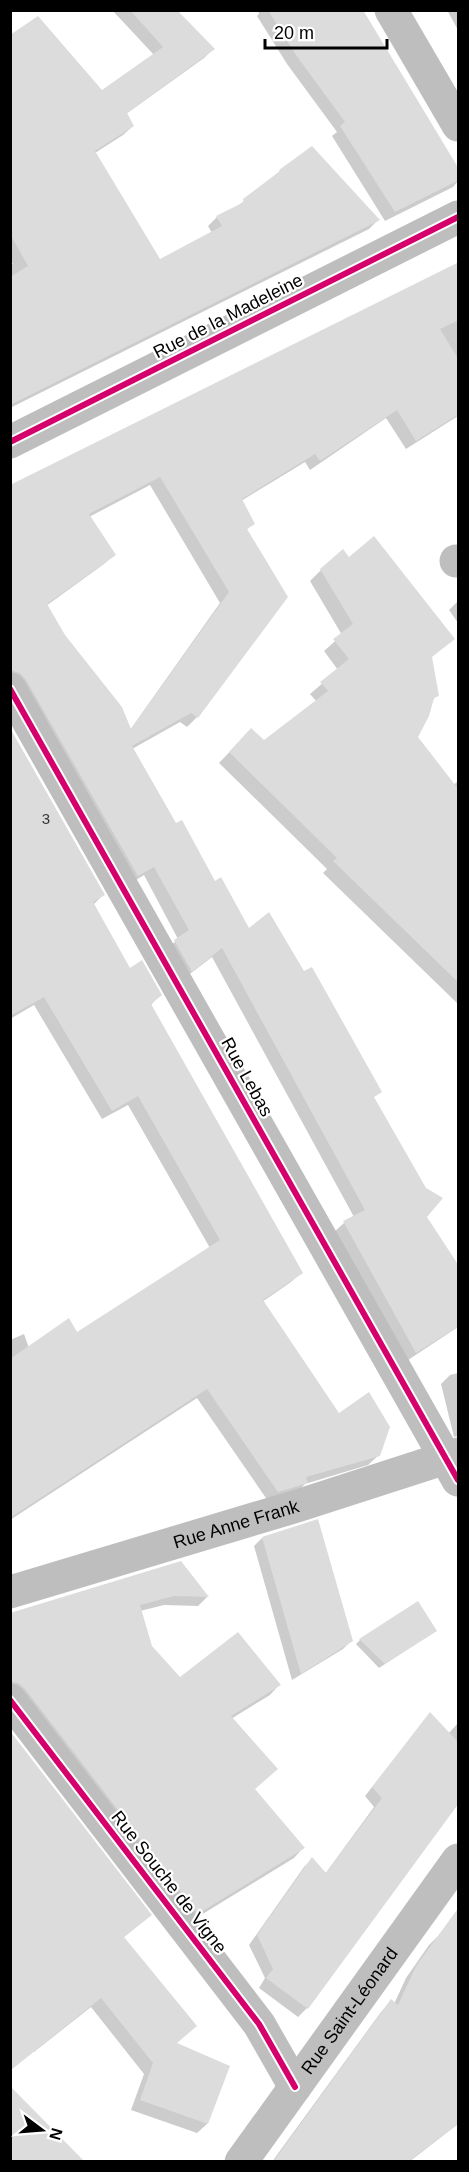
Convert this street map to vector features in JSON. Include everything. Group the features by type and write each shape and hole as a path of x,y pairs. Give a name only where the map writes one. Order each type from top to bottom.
{"street":[{"path":"391,10 459,125"},
{"name":"Rue de la Madeleine","path":"10,442 459,217"},
{"name":"Rue Lebas","path":"10,689 454,1464"},
{"name":"Rue Anne Frank","path":"10,1593 297,1506 454,1464"},
{"name":"Rue Souche de Vigne","path":"10,1700 259,2024 295,2088"},
{"name":"Rue Saint-Léonard","path":"241,2162 458,1860"}],"building":[{"path":"130,10 177,10 215,49 127,113 134,126 95,151 160,259 222,226 216,216 244,202 243,199 312,146 380,220 10,405 10,277 28,266 10,234 10,35 38,16 102,90 163,47"},
{"path":"268,10 363,10 459,169 459,180 395,212 340,126 345,122 296,55"},
{"path":"459,262 459,320 440,329 459,360 459,414 416,441 397,410 320,461 315,454 242,499 255,524 247,529 288,597 198,718 191,713 132,746 176,823 182,820 215,881 221,877 249,928 269,912 304,971 312,967 382,1092 374,1097 426,1188 443,1198 427,1217 459,1266 459,1326 416,1353 343,1221 365,1210 222,948 192,972 174,940 189,930 154,867 138,876 26,680 20,673 10,670 10,485","holes":["160,477 229,592 131,729 122,707 65,635 47,604 116,555 89,514"]},
{"path":"374,536 455,639 432,657 439,696 434,698 429,716 418,737 459,790 459,983 333,861 337,858 229,752 251,728 264,740 328,691 320,682 349,659 333,639 353,624 320,569 343,549 349,557"},
{"path":"10,728 105,895 93,902 130,968 142,960 162,995 151,1004 303,1273 263,1300 339,1413 369,1392 390,1427 380,1456 306,1477 308,1483 278,1492 207,1389 10,1518 10,1359 69,1318 77,1332 220,1240 138,1096 112,1111 44,997 10,1016"},
{"path":"318,1519 353,1641 301,1674 262,1537"},
{"path":"181,1561 209,1597 174,1596 140,1605 152,1646 180,1677 238,1632 281,1685 231,1716 278,1769 255,1789 305,1848 198,1914 25,1689 18,1683 10,1682 10,1613"},
{"path":"418,1601 437,1631 385,1664 359,1639"},
{"path":"430,1712 459,1743 459,1803 308,2009 266,1978 273,1969 257,1935 312,1857 326,1873 382,1798 372,1787"},
{"path":"10,1731 152,1915 124,1937 197,2026 177,2043 230,2066 208,2124 140,2100 153,2063 101,1998 11,2070"},
{"path":"459,1907 459,2123 408,2162 273,2162 391,1999 398,2005 416,1966"},
{"path":"11,2087 85,2162 11,2162"}],"cycle path":[{"path":"10,442 458,217"},
{"path":"10,689 458,1480"},
{"path":"10,1700 259,2024 295,2087"}]}
